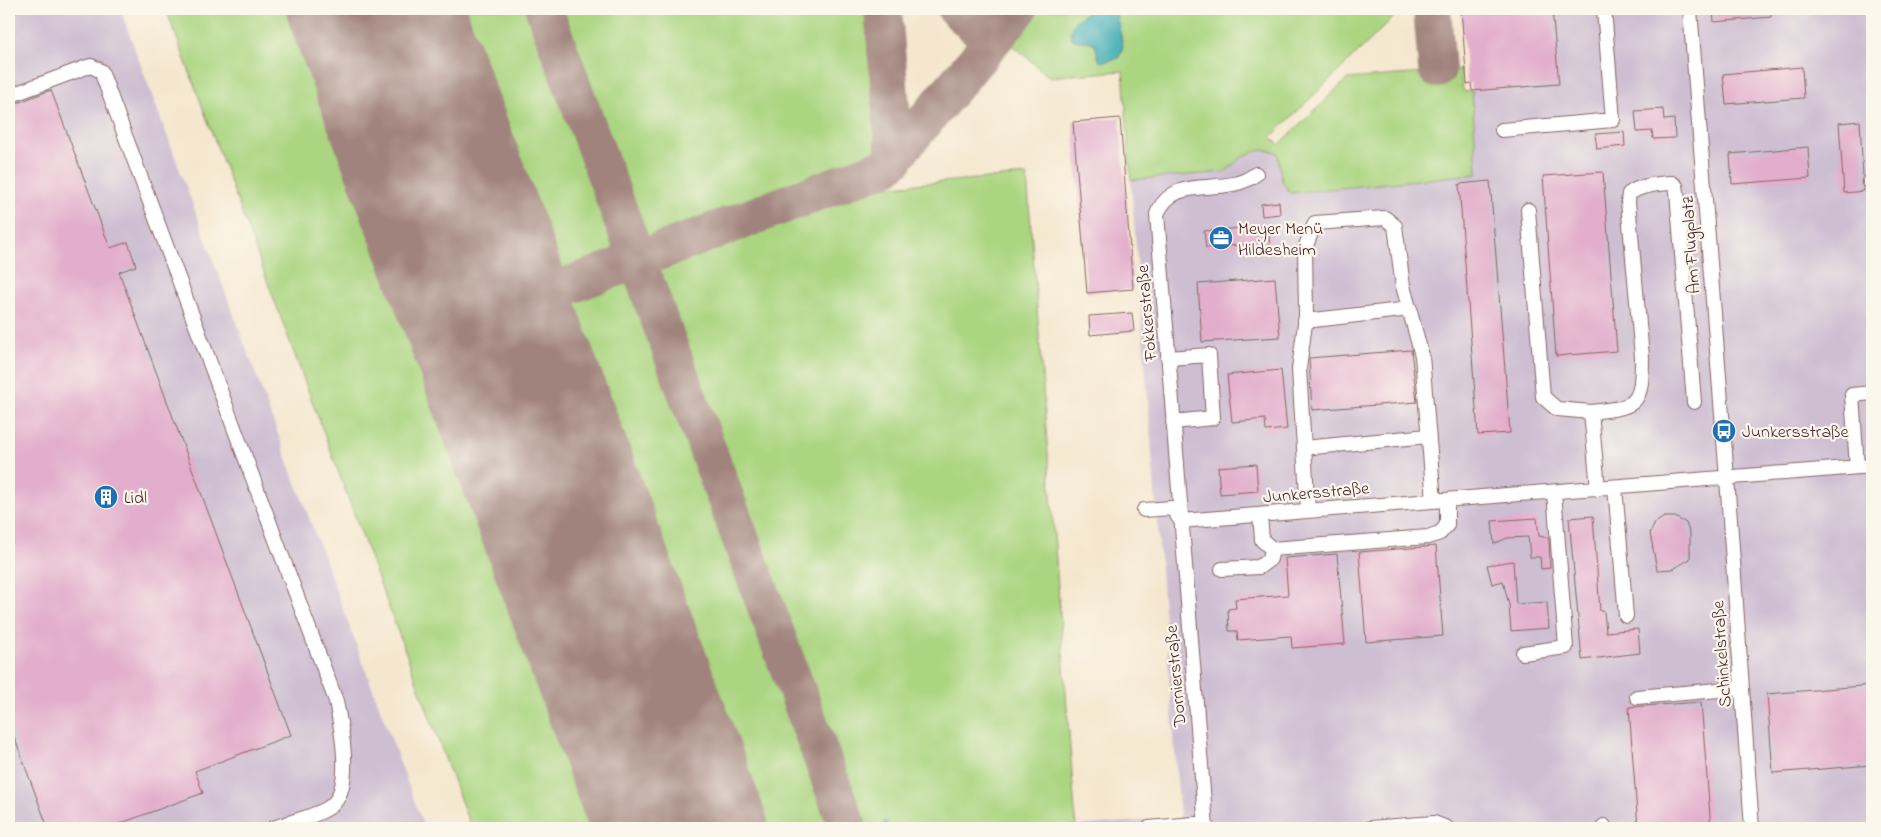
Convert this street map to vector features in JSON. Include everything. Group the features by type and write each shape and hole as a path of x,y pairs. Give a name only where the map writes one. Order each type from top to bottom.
{"street":[{"path":"1502,130 1613,120 1604,9"},
{"name":"Am Flugplatz","path":"1690,9 1727,478"},
{"path":"9,96 91,66 101,71 333,692 342,741 343,788 331,806 273,828"},
{"name":"Fokkerstraße","path":"1181,521 1157,219 1162,204 1168,196 1177,191 1237,184 1256,174"},
{"path":"1528,210 1543,397 1557,409 1592,412 1623,408 1631,405 1638,395 1642,378 1642,357 1628,202 1629,194 1632,191 1658,184 1672,183 1676,186 1694,402"},
{"path":"1260,515 1262,540 1272,548 1435,535 1447,525 1428,436 1422,356 1404,286 1395,226 1385,218 1315,223 1305,248 1305,321 1299,369 1308,511"},
{"path":"1305,321 1410,309"},
{"path":"1168,358 1209,355 1210,364 1213,418 1173,422"},
{"path":"1857,468 1852,395 1872,393"},
{"path":"1592,412 1598,488"},
{"path":"1304,448 1428,436"},
{"name":"Junkersstraße","path":"1181,521 1872,466"},
{"name":"Schinkelstraße","path":"1727,478 1752,828"},
{"path":"1615,487 1626,616"},
{"path":"1523,653 1566,647 1554,492"},
{"path":"1144,510 1172,508 1181,521"},
{"name":"Dornierstraße","path":"1181,521 1205,826"},
{"path":"1222,569 1259,567 1270,559 1272,548"},
{"path":"1638,697 1742,688"},
{"path":"1370,828 1434,824 1446,828"},
{"path":"1149,828 1205,826"}],"shaded area":[{"path":"9,9 120,9 424,827 9,828"},
{"path":"1552,9 1872,9 1872,828 1048,828 1180,818 1131,180 1225,172 1242,157 1263,150 1277,152 1282,181 1477,174 1472,91 1559,84"}],"green space":[{"path":"166,9 390,9 694,828 471,828"},
{"path":"442,9 532,9 621,249 542,278"},
{"path":"555,9 865,9 876,154 649,238 639,234"},
{"path":"972,9 1008,9 996,22 989,23"},
{"path":"1031,9 1097,9 1092,10 1085,40 1095,44 1099,60 1103,62 1119,58 1123,46 1115,9 1402,9 1271,137 1279,145 1347,79 1460,70 1462,87 1465,92 1472,91 1477,174 1290,193 1282,181 1277,152 1263,150 1242,157 1225,172 1131,180 1123,71 1049,77 1006,39"},
{"path":"1027,175 1076,826 1048,828 860,828 655,280 661,269 878,187"},
{"path":"633,279 837,828 747,828 554,309"}],"water":[{"path":"1097,9 1115,9 1123,46 1119,58 1100,62 1095,44 1072,39 1072,28 1077,19"}],"building":[{"path":"1461,9 1552,9 1559,84 1472,91 1471,83 1467,84"},
{"path":"1713,9 1771,9 1771,17 1714,22"},
{"path":"1802,67 1804,98 1726,104 1723,74"},
{"name":"Lidl","path":"51,90 110,248 128,242 136,266 119,272 291,735 195,771 203,793 108,828 48,828 9,723 9,106"},
{"path":"1663,109 1664,120 1674,119 1675,138 1653,139 1652,131 1637,132 1635,111"},
{"path":"1120,118 1133,289 1087,293 1073,122"},
{"path":"1860,121 1863,176 1861,182 1864,191 1844,193 1839,123"},
{"path":"1624,132 1625,146 1597,149 1595,134"},
{"path":"1808,147 1810,178 1732,184 1730,154"},
{"path":"1603,172 1617,351 1556,356 1543,176"},
{"path":"1490,181 1510,433 1478,435 1459,184"},
{"path":"1279,202 1280,214 1262,216 1261,204"},
{"path":"1268,226 1270,248 1248,250 1248,244 1206,248 1204,231"},
{"path":"1275,278 1280,337 1202,342 1198,284"},
{"path":"1132,313 1134,331 1090,335 1089,316"},
{"path":"1411,350 1417,402 1312,410 1309,358"},
{"path":"1281,370 1287,429 1266,431 1265,419 1232,422 1227,375"},
{"path":"1256,464 1258,491 1220,494 1218,467"},
{"path":"1593,516 1600,611 1604,611 1606,632 1638,629 1640,653 1582,660 1569,518"},
{"path":"1664,517 1675,517 1686,523 1690,534 1690,559 1673,569 1657,570 1650,533 1655,523"},
{"path":"1537,518 1539,536 1549,538 1550,568 1541,569 1540,557 1530,557 1528,537 1507,538 1494,544 1492,521"},
{"path":"1436,546 1443,636 1366,642 1359,552"},
{"path":"1337,554 1345,644 1292,648 1291,636 1238,640 1237,631 1229,631 1228,609 1236,608 1235,599 1288,595 1285,558"},
{"path":"1513,561 1516,604 1547,602 1549,628 1511,631 1509,605 1503,581 1492,584 1487,565"},
{"path":"1872,685 1872,765 1773,773 1767,694"},
{"path":"1701,702 1711,828 1638,828 1629,707"}],"waterway":[{"path":"885,823 886,828"}],"taxiway":[{"path":"544,9 848,828"},
{"path":"883,9 895,159"},
{"path":"956,9 992,41"},
{"path":"453,329 887,166 1019,9"},
{"path":"1432,9 1437,69"}],"runway":[{"path":"334,9 639,828"},
{"path":"416,9 721,828"}],"place":[{"name":"Meyer Menü Hildesheim","path":"1221,238"},
{"name":"Junkersstraße","path":"1724,431"},
{"name":"Lidl","path":"106,497"}]}
